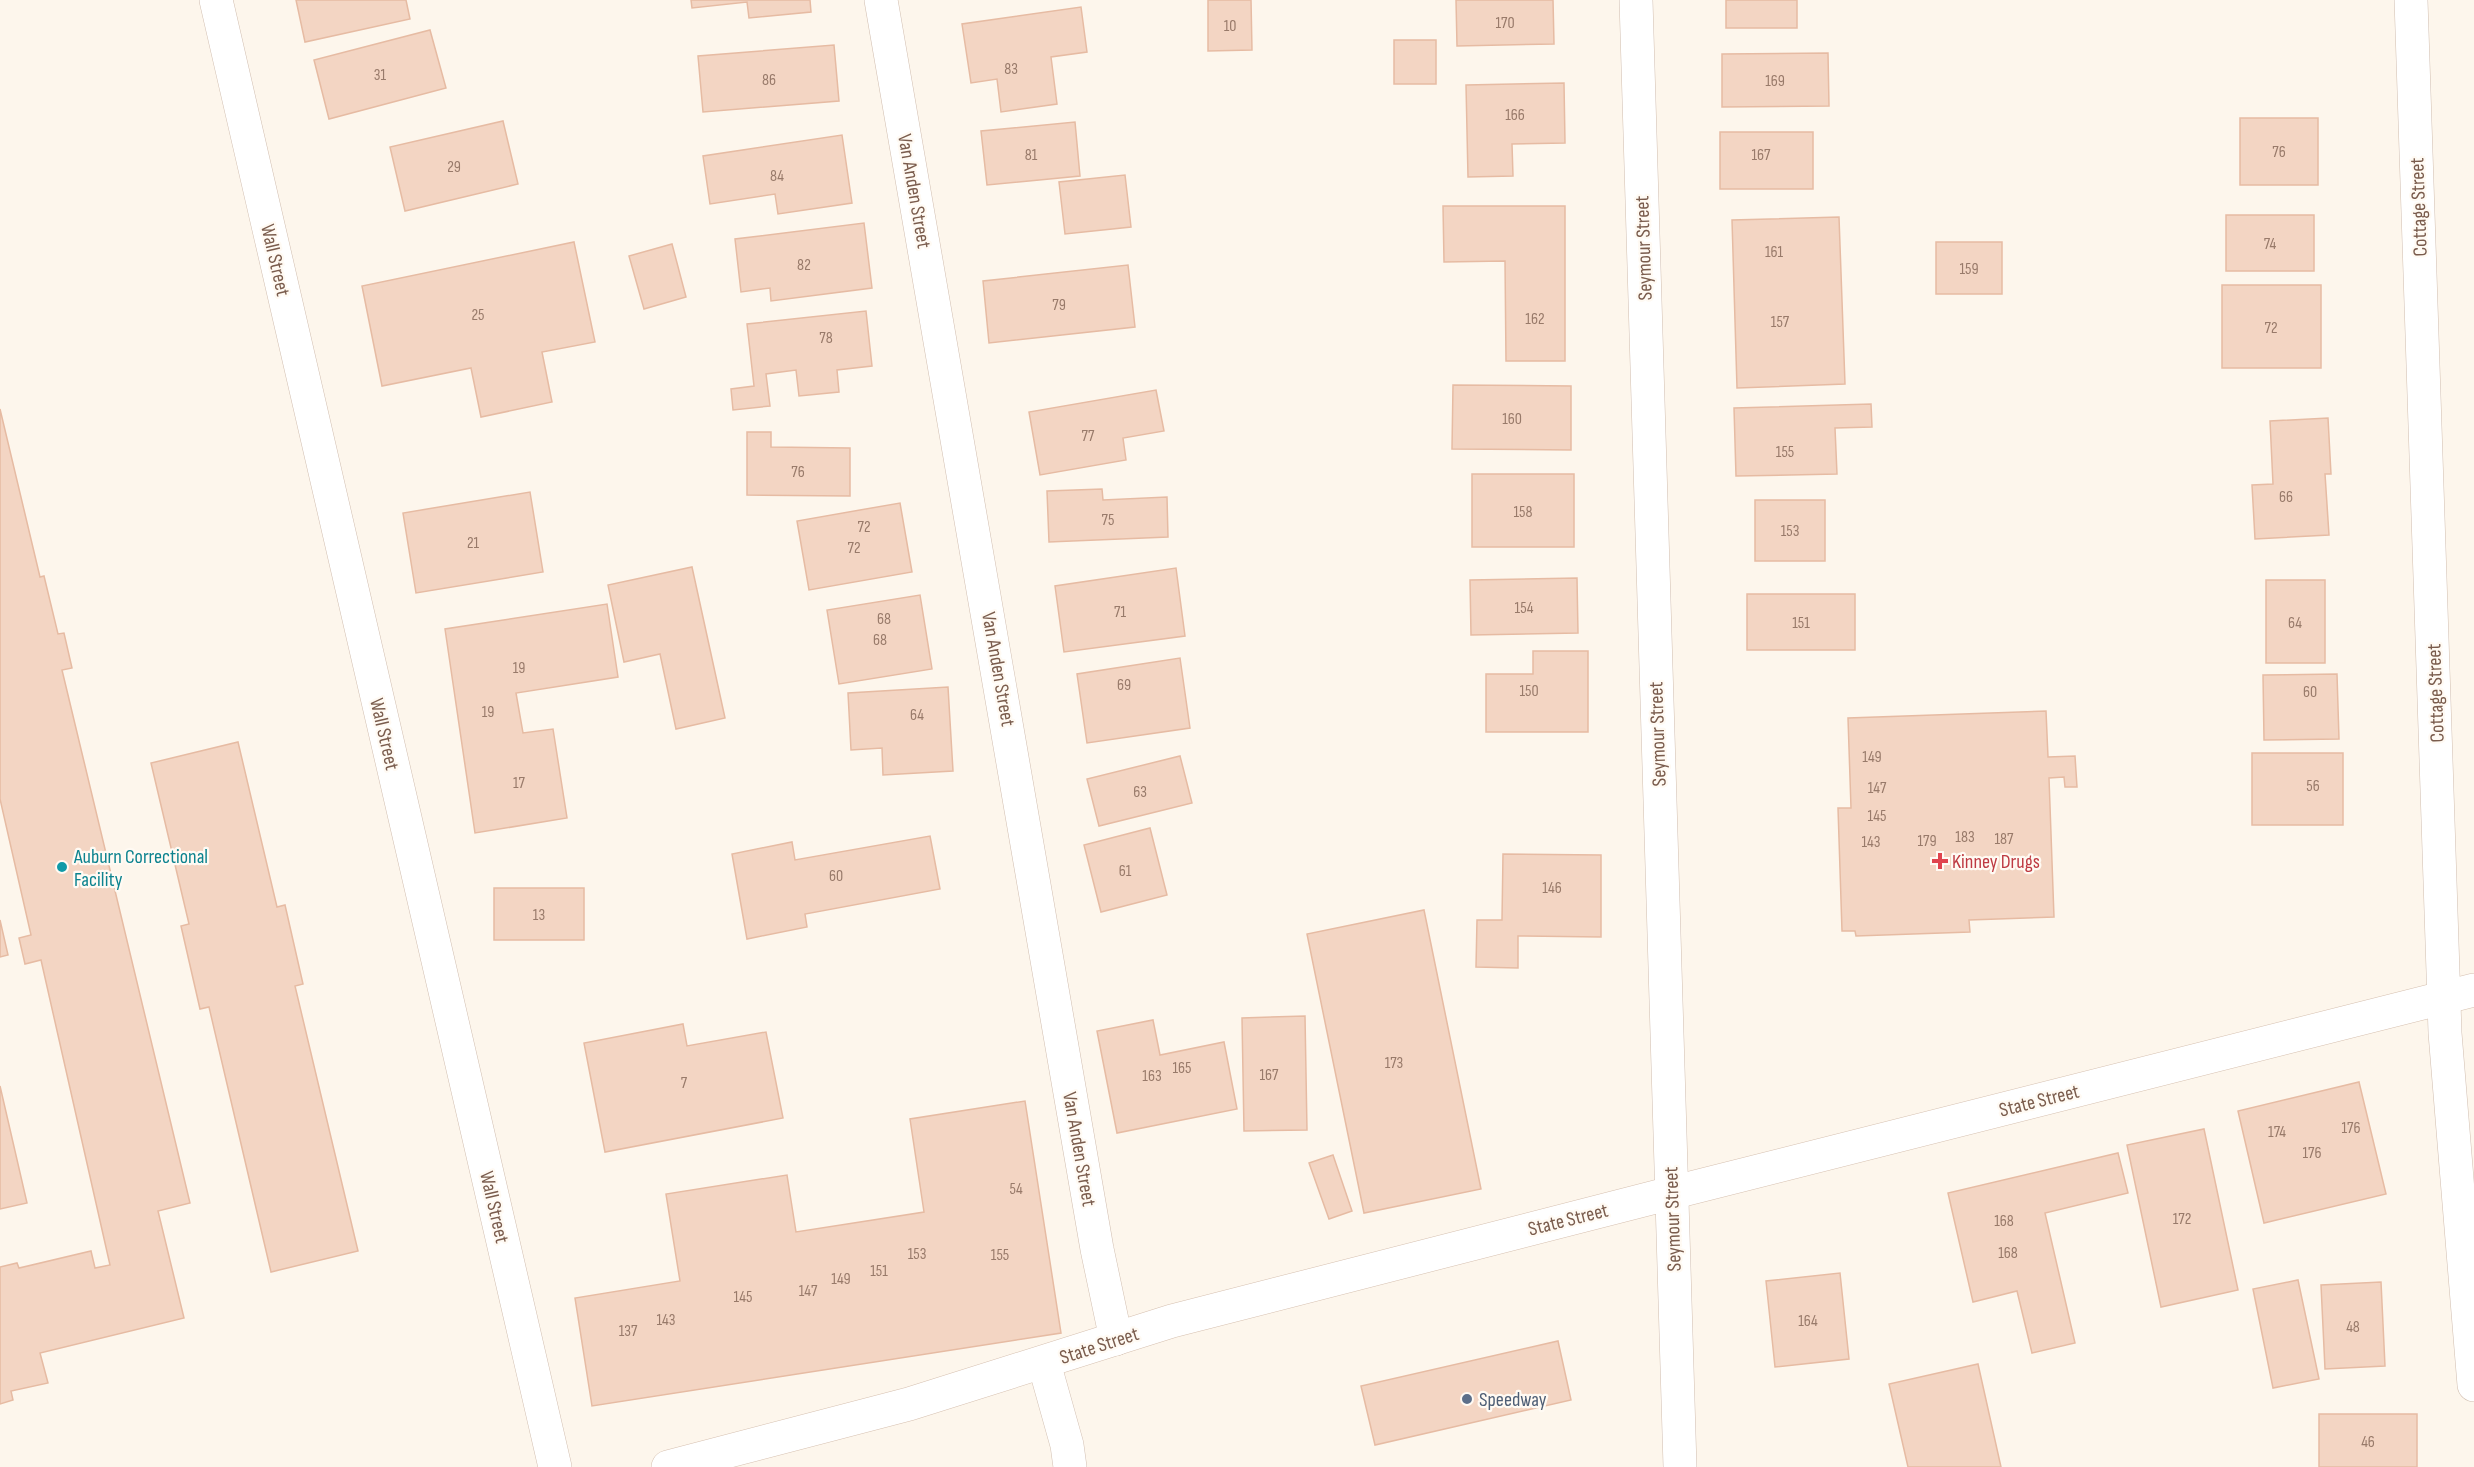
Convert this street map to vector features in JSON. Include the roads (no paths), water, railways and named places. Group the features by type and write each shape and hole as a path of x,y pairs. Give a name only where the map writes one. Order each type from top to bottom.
{"street":[{"name":"Wall Street","path":"216,0 555,1467"},
{"name":"Van Anden Street","path":"881,0 1097,1249 1116,1339"},
{"name":"Seymour Street","path":"1636,0 1680,1467"},
{"name":"Cottage Street","path":"2411,0 2459,994 2445,1033 2474,1385"},
{"name":"State Street","path":"668,1467 909,1404 1172,1321 2459,994"},
{"path":"1044,1363 1067,1445 1070,1467"}],"place":[{"name":"Kinney Drugs","path":"1940,861"},
{"name":"Auburn Correctional Facility","path":"62,867"},
{"name":"Speedway","path":"1467,1399"}]}
